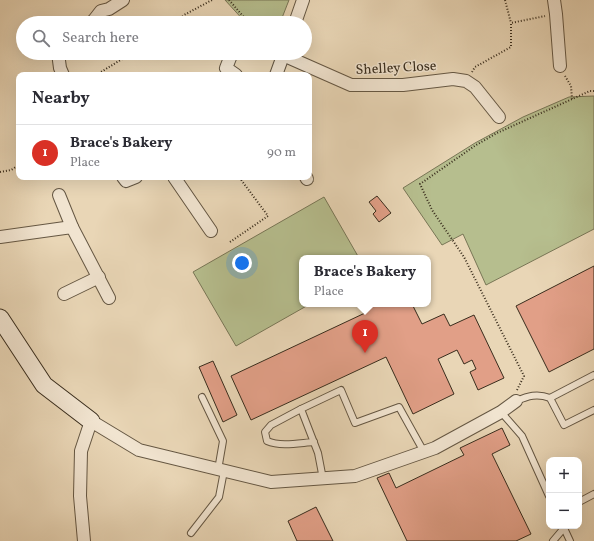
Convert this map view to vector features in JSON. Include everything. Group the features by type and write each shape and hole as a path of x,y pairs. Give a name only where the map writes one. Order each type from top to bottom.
{"street":[{"path":"96,16 102,6 109,9 123,0"},
{"path":"297,16 303,0"},
{"path":"554,0 560,66"},
{"path":"59,60 62,72"},
{"path":"229,60 226,68 232,72"},
{"path":"277,72 282,60"},
{"name":"Shelley Close","path":"297,60 351,85 403,85 453,79 466,81"},
{"path":"466,81 475,87 499,117"},
{"path":"176,180 211,231"},
{"path":"60,195 72,227 109,298"},
{"path":"0,237 72,227"},
{"path":"64,294 99,277"},
{"path":"0,318 44,385 91,421 139,450 271,482 355,476 435,448 501,412 516,401"},
{"path":"84,541 80,496 81,451 91,421"}],"lane":[{"path":"550,398 594,375"},
{"path":"314,442 273,444 267,441 265,432 271,426 301,409 341,390 355,422 400,407 424,452"},
{"path":"516,401 530,395 542,395 550,398 564,425 594,410"},
{"path":"191,533 219,497 223,441 202,397"},
{"path":"301,409 318,453 323,479"},
{"path":"501,412 522,436 548,493"},
{"path":"582,500 594,494"},
{"path":"553,541 562,529"},
{"path":"564,529 570,541"}],"path":[{"path":"183,16 212,0"},
{"path":"228,0 243,16"},
{"path":"466,81 475,67 511,47 511,23 504,0"},
{"path":"511,23 556,14"},
{"path":"101,72 121,60"},
{"path":"560,66 571,86 572,99"},
{"path":"516,401 517,388 524,376 464,257 432,210 420,184 497,133 590,91 594,91"},
{"path":"0,172 11,170 16,167"},
{"path":"230,242 268,216 241,180"}],"green space":[{"path":"225,0 289,0 283,16 240,16"},
{"path":"594,96 594,229 486,285 463,234 442,245 403,188 475,143 523,117 569,97"},
{"path":"324,197 357,255 299,255 299,307 305,307 236,346 193,272"}],"building":[{"path":"377,196 391,213 379,222 373,214 376,211 369,202"},
{"path":"594,266 594,349 549,372 516,306"},
{"path":"362,307 414,307 422,324 444,314 450,326 474,315 504,378 478,390 470,372 476,369 472,360 464,364 457,350 438,359 454,394 413,414 386,357 251,420 231,376 365,313"},
{"path":"213,361 237,415 223,422 199,367"},
{"path":"502,428 510,445 492,454 531,534 516,541 407,541 377,478 389,473 396,488 464,455 460,448"},
{"path":"316,507 333,541 297,541 288,521"}],"place":[{"name":"Brace's Bakery","path":"365,353"}]}
